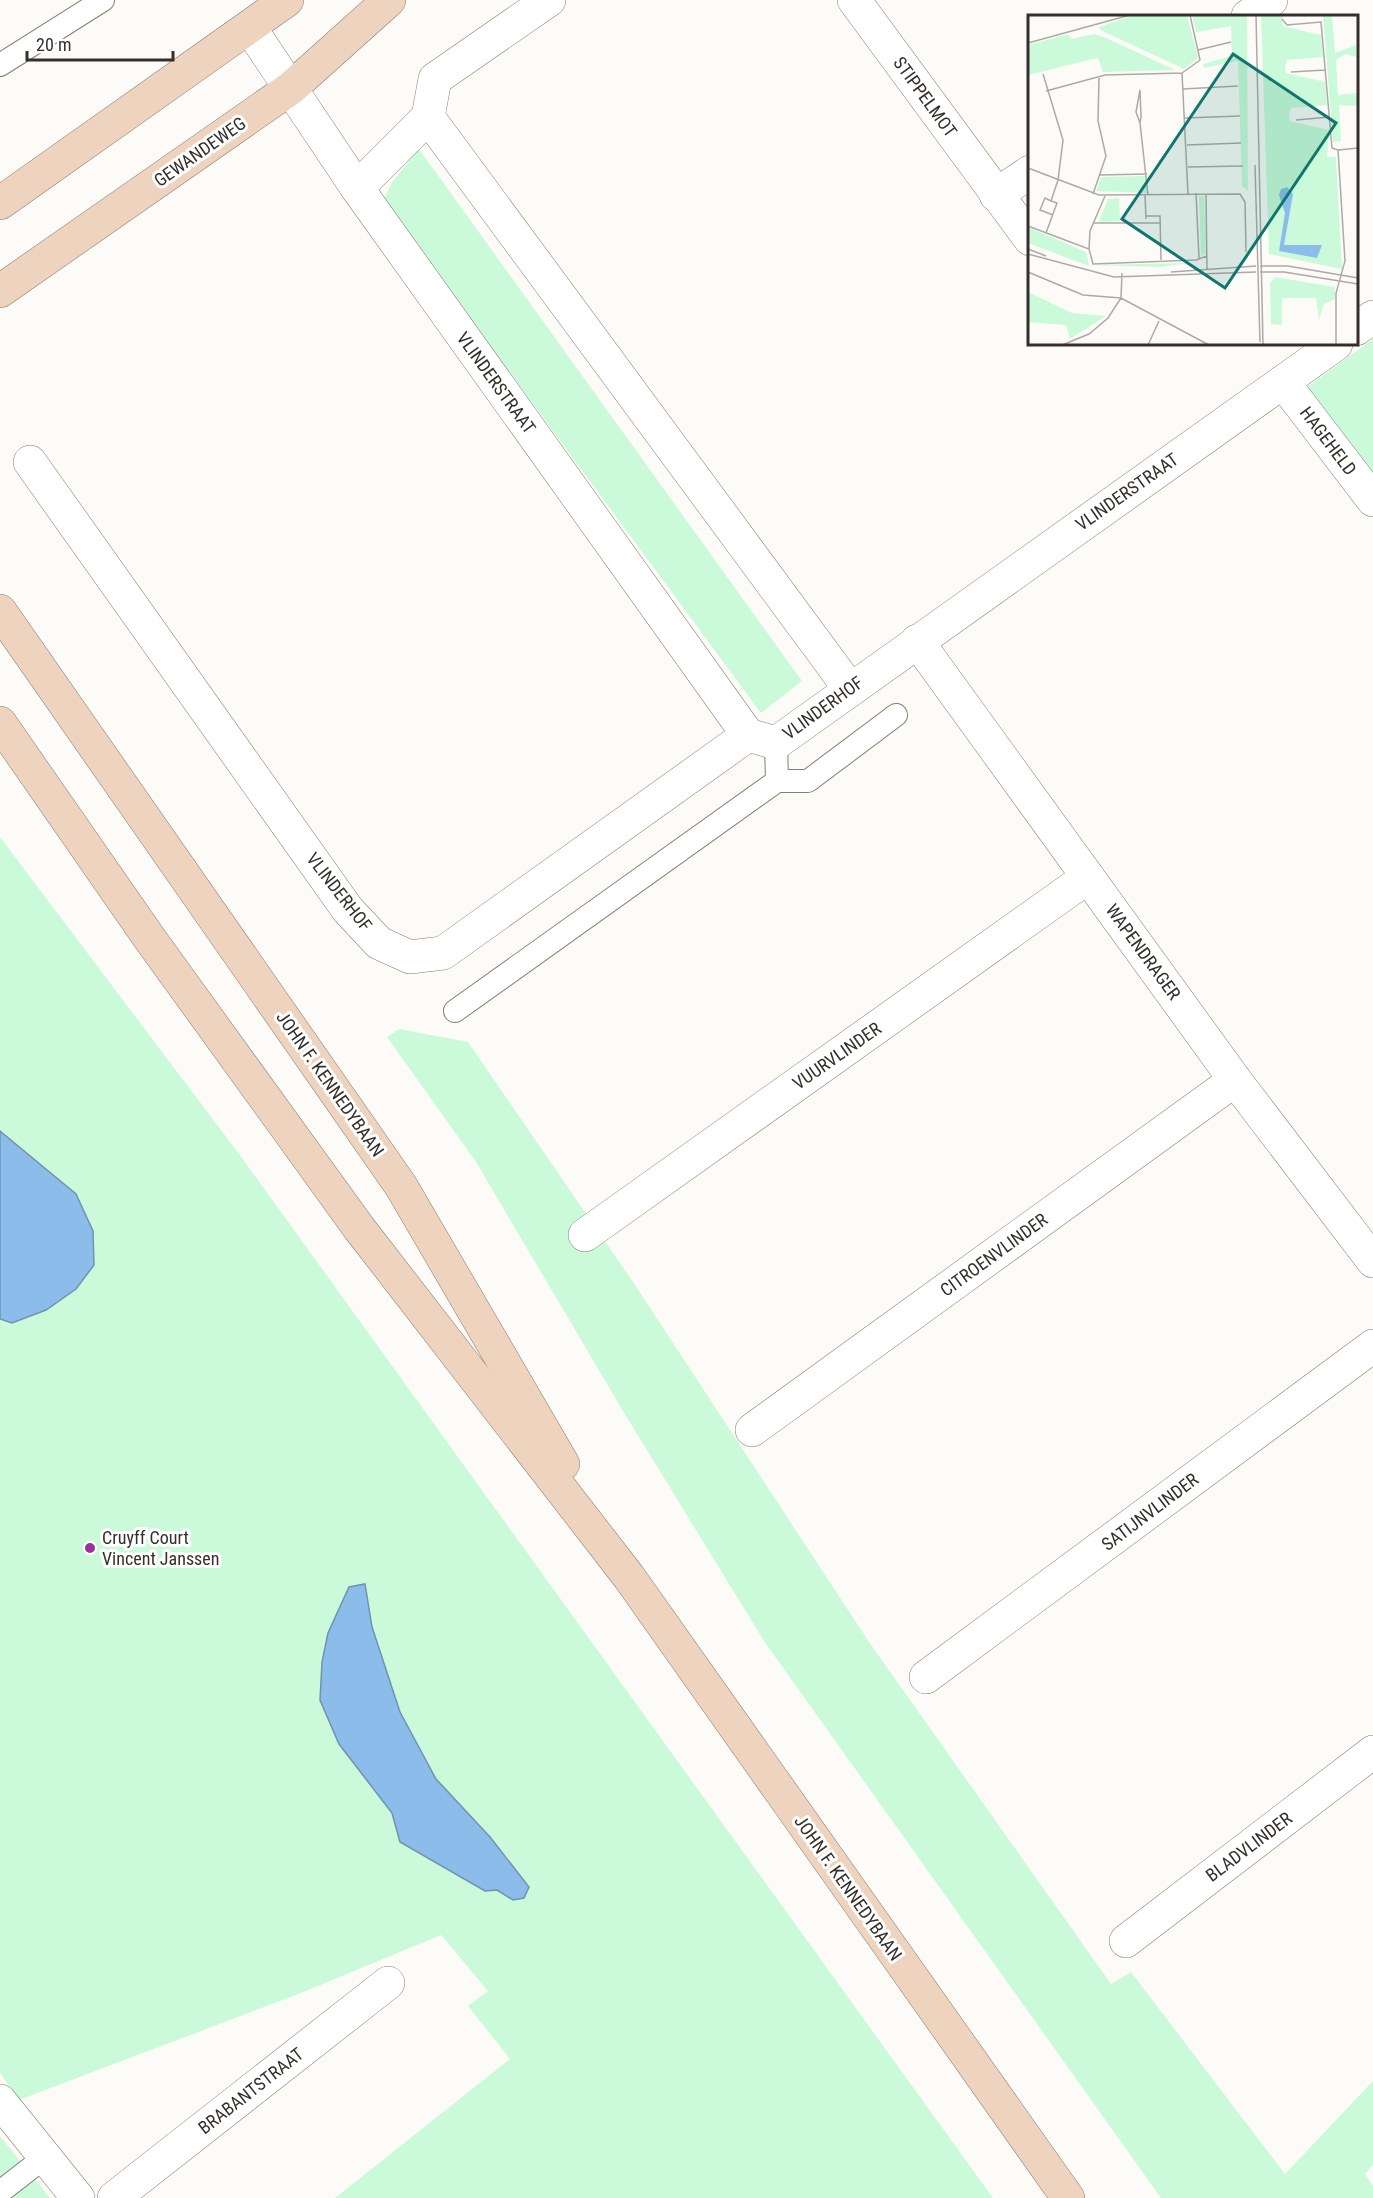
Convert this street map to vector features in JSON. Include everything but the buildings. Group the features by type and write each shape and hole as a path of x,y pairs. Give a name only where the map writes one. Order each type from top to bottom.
{"main road":[{"path":"0,203 287,0"},
{"name":"GEWANDEWEG","path":"0,291 291,88 389,0"},
{"name":"JOHN F. KENNEDYBAAN","path":"0,611 401,1186 629,1577"},
{"name":"JOHN F. KENNEDYBAAN","path":"0,723 150,939 358,1228 629,1577 1068,2198"}],"street":[{"path":"357,188 428,117 435,79 549,0"},
{"name":"STIPPELMOT","path":"854,0 1028,238"},
{"path":"1249,15 1271,0"},
{"name":"VLINDERSTRAAT","path":"250,27 357,188 762,739"},
{"path":"428,117 850,689"},
{"path":"996,195 1028,173"},
{"path":"1358,328 1373,317"},
{"name":"VLINDERSTRAAT","path":"917,641 1294,363 1334,345"},
{"name":"HAGEHELD","path":"1294,363 1373,501"},
{"name":"VLINDERHOF","path":"30,462 348,910 379,943 410,957 443,953 762,739 850,689 917,641"},
{"name":"WAPENDRAGER","path":"917,641 1235,1080 1373,1261"},
{"name":"VUURVLINDER","path":"585,1235 1088,878"},
{"name":"CITROENVLINDER","path":"752,1430 1235,1080"},
{"name":"SATIJNVLINDER","path":"926,1677 1373,1346"},
{"name":"BLADVLINDER","path":"1126,1941 1373,1752"},
{"name":"BRABANTSTRAAT","path":"114,2198 388,1983"},
{"path":"0,2101 78,2198"}],"lane":[{"path":"0,65 103,0"},
{"path":"455,1011 777,781 808,781 896,715"},
{"path":"762,739 777,781"},
{"path":"0,2192 45,2157"}],"green space":[{"path":"419,149 802,681 761,713 383,201 392,182"},
{"path":"1373,339 1373,483 1303,390"},
{"path":"0,837 242,1158 993,2198 335,2198 510,2059 468,2006 488,1991 441,1935 301,1993 19,2100 0,2073"},
{"path":"399,1029 468,1042 633,1282 869,1642 1111,1984 1131,1972 1285,2174 1373,2081 1373,2165 1365,2174 1373,2186 1373,2198 1161,2198 764,1641 623,1411 476,1162 387,1037"},
{"path":"0,2136 50,2198 0,2198"}],"water":[{"path":"0,1131 76,1194 93,1231 94,1265 76,1289 46,1310 12,1323 0,1319"},
{"path":"365,1584 372,1627 400,1712 436,1779 490,1837 529,1887 524,1898 513,1900 497,1890 485,1891 400,1842 392,1813 339,1744 320,1700 322,1662 328,1633 349,1587"}],"place":[{"name":"Cruyff Court Vincent Janssen","path":"90,1548"}]}
